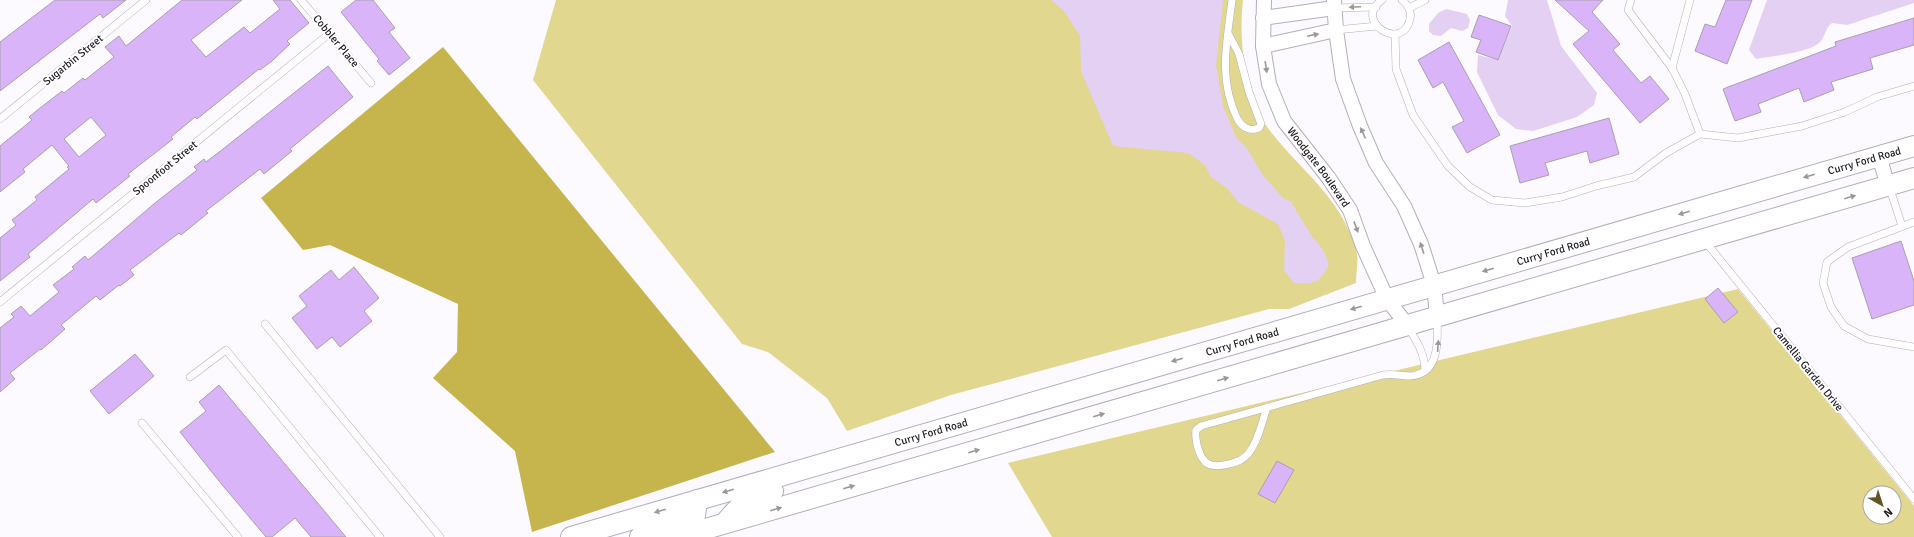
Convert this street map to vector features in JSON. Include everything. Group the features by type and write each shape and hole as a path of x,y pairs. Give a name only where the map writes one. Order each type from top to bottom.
{"main road":[{"name":"Curry Ford Road","path":"571,537 1914,146"},
{"path":"678,537 730,530 1437,316 1914,178"},
{"path":"730,530 737,508 754,496 1022,417 1051,397"},
{"path":"640,537 689,522 695,516 698,500"}],"street":[{"name":"Woodgate Boulevard","path":"1264,0 1263,46 1269,84 1284,121 1328,177 1350,210 1362,246 1387,299 1407,325"},
{"path":"1263,18 1334,4 1343,79 1360,126 1376,163 1404,206 1421,244 1434,286 1437,316"},
{"path":"1263,46 1336,30"},
{"path":"1879,156 1888,186"}],"lane":[{"name":"Sugarbin Street","path":"0,119 146,0"},
{"name":"Cobbler Place","path":"301,0 371,83"},
{"path":"1228,33 1239,54 1249,92 1261,124 1259,128 1254,130 1249,129 1239,122 1229,103 1225,82 1225,52 1232,0"},
{"path":"1382,0 1376,6 1373,16 1376,26 1385,33 1395,34 1405,29 1408,24 1410,14 1409,8 1402,0"},
{"path":"1409,8 1425,0"},
{"path":"1631,0 1628,10 1631,17 1672,68 1685,94 1700,134"},
{"path":"1672,68 1690,0"},
{"path":"1334,4 1376,6"},
{"path":"1336,30 1376,26"},
{"name":"Spoonfoot Street","path":"0,302 330,33"},
{"path":"1395,34 1396,70 1413,115 1448,166 1470,187 1492,200 1525,202 1562,197 1596,186 1634,177 1666,154 1700,134 1738,138 1802,126 1845,112 1878,97 1914,86"},
{"path":"1888,186 1902,226"},
{"path":"1914,222 1848,247 1827,262 1823,283 1831,307 1844,326 1868,339 1914,347"},
{"name":"Camellia Garden Drive","path":"1703,238 1914,499"},
{"path":"1267,407 1256,439 1248,453 1241,460 1221,466 1205,462 1201,457 1195,435 1196,430 1200,426 1267,407 1383,375 1392,373 1409,376 1419,375 1425,371 1437,355 1437,316"},
{"path":"265,324 440,537"},
{"path":"1407,325 1422,350 1425,361 1425,371"},
{"path":"190,377 226,350 380,537"},
{"path":"142,423 238,537"}],"shaded area":[{"path":"556,0 1243,0 1243,55 1248,82 1257,108 1264,122 1277,140 1316,182 1339,212 1349,229 1357,253 1356,283 1289,309 1269,309 951,395 847,431 827,398 768,352 742,344 533,80"},
{"path":"1051,0 1223,0 1216,65 1223,106 1236,137 1248,150 1262,174 1283,198 1291,202 1311,235 1323,250 1329,264 1323,276 1311,283 1294,283 1284,270 1285,241 1278,224 1238,202 1227,188 1211,177 1205,165 1188,153 1113,146 1081,71 1080,36 1064,11"},
{"path":"1508,0 1547,0 1561,46 1597,93 1594,105 1577,117 1533,131 1516,129 1498,115 1477,72 1478,55 1498,60 1512,26 1505,16"},
{"path":"1767,0 1914,0 1914,3 1847,25 1832,23 1821,41 1814,46 1789,54 1756,59 1749,50"},
{"path":"1446,9 1467,14 1470,20 1468,28 1462,31 1451,28 1441,36 1433,35 1429,31 1429,24 1438,13"},
{"path":"443,47 775,452 532,532 515,451 433,378 457,352 458,304 330,245 303,250 261,198"},
{"path":"1738,289 1897,485 1862,485 1862,525 1902,525 1902,491 1914,506 1914,537 1052,537 1008,463"}],"building":[{"path":"55,0 126,0 103,18 100,14 0,91 0,42"},
{"path":"182,0 242,0 191,40 206,57 244,27 250,33 280,9 273,0 290,0 309,23 287,41 290,44 272,61 260,70 259,69 197,119 195,117 171,137 173,139 128,174 130,176 96,203 93,199 28,254 30,257 0,281 0,238 16,225 12,220 37,200 35,197 69,169 67,167 69,166 52,145 23,169 25,172 0,192 0,146 32,120 29,117 40,108 62,91 64,93 83,78 85,80 114,57 105,47 119,36 126,46","holes":["91,117 106,135 79,157 64,139"]},
{"path":"356,0 373,0 395,28 389,32 410,58 389,75 377,61 379,59 341,12"},
{"path":"1555,0 1603,0 1592,12 1620,44 1613,50 1641,83 1650,76 1669,99 1640,123 1573,44 1589,31"},
{"path":"1726,0 1752,0 1727,64 1695,51 1705,24 1715,27"},
{"path":"1479,15 1511,26 1498,60 1476,52 1481,40 1471,37"},
{"path":"1914,18 1914,45 1870,58 1873,69 1831,82 1834,90 1804,102 1799,88 1758,104 1761,112 1735,121 1723,89 1836,46 1835,42"},
{"path":"1449,42 1500,135 1467,153 1452,127 1464,121 1443,82 1433,88 1418,60"},
{"path":"328,66 353,97 290,149 292,151 264,174 260,169 206,211 208,213 181,235 179,233 130,270 134,275 120,286 119,285 100,300 96,296 61,325 65,329 41,350 40,349 10,373 15,379 0,392 0,328 14,317 11,314 21,306 30,316 59,292 53,285 74,269 72,267 85,256 88,260 155,203 197,170 194,167 204,159 206,162"},
{"path":"1609,118 1619,154 1590,163 1587,151 1545,163 1549,175 1520,183 1510,146"},
{"path":"1901,241 1914,281 1914,305 1872,319 1852,258"},
{"path":"354,267 379,298 364,311 372,321 340,347 332,337 317,349 292,318 307,306 299,296 331,270 339,280"},
{"path":"1718,288 1738,312 1724,323 1705,299"},
{"path":"135,354 154,376 109,414 90,391"},
{"path":"219,385 346,537 311,537 295,518 272,537 266,537 219,481 180,432 206,411 199,402"},
{"path":"1277,461 1294,470 1275,503 1258,494"}]}
